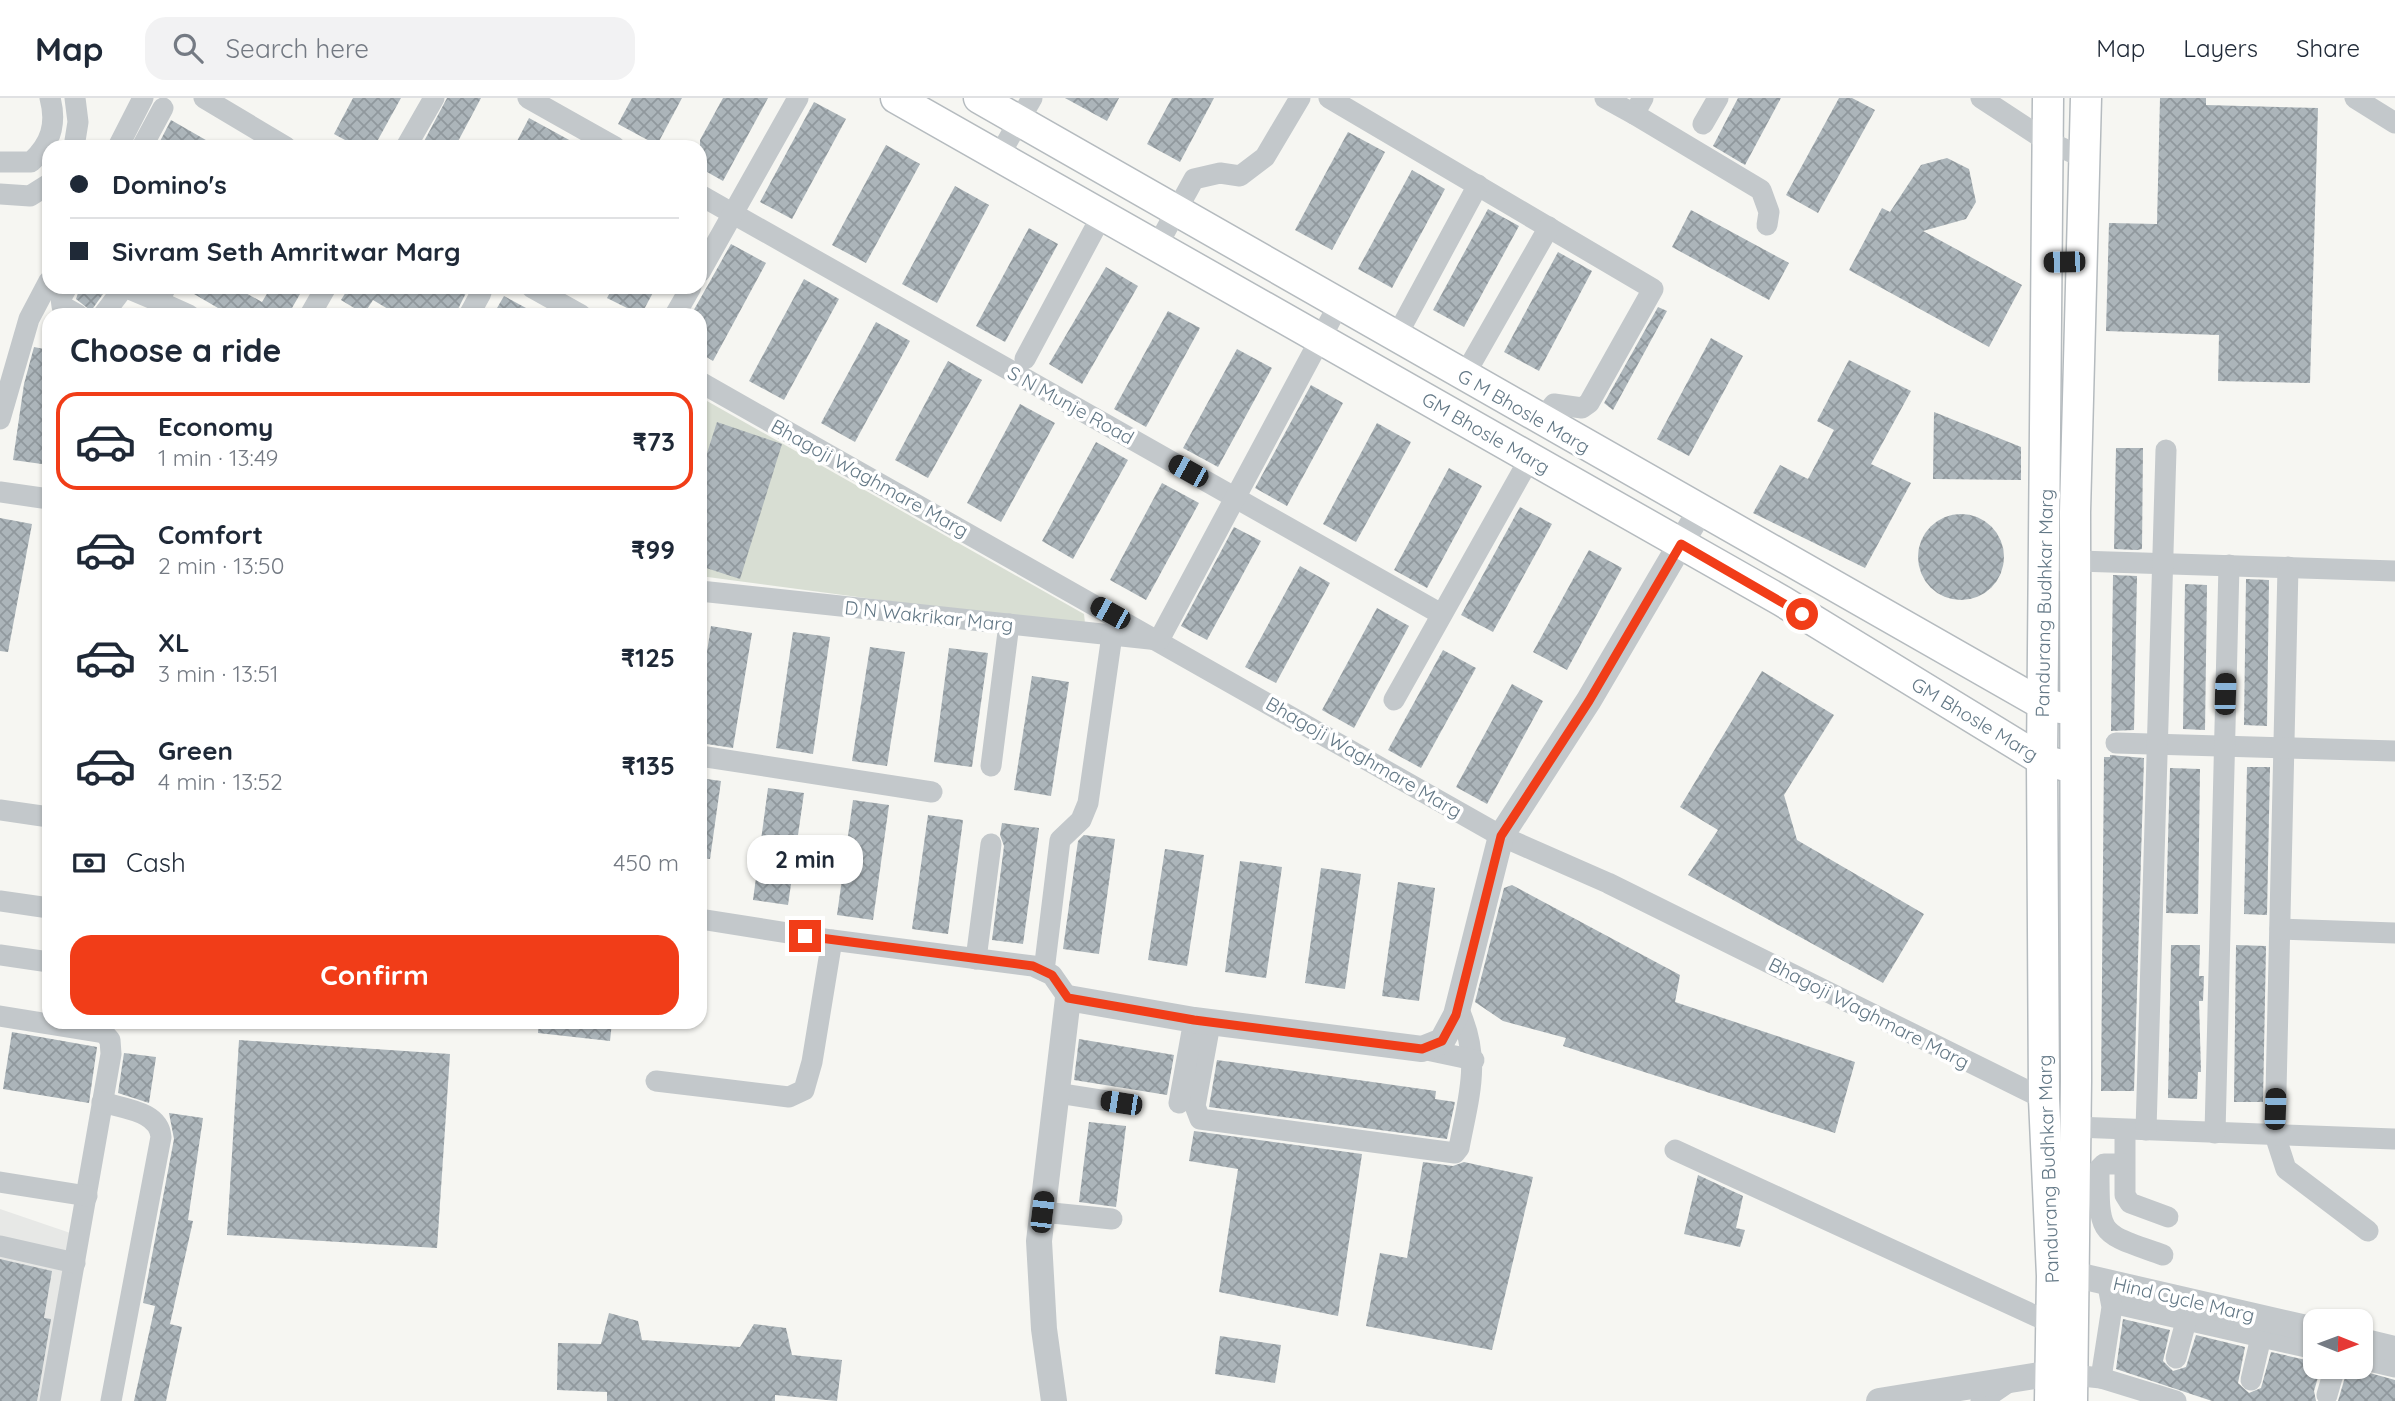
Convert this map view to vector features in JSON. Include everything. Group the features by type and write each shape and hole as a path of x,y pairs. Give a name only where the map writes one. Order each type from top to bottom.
{"main road":[{"name":"GM Bhosle Marg","path":"896,98 1681,544 2042,760 2074,768"},
{"name":"G M Bhosle Marg","path":"979,98 1026,110 1177,212 2042,705 2075,710"},
{"name":"Pandurang Budhkar Marg","path":"2048,98 2045,141 2046,559 2042,705 2044,1099 2062,1275 2051,1323 2061,1388"},
{"name":"Pandurang Budhkar Marg","path":"2061,1388 2062,1275 2075,1127 2076,560 2086,98"},
{"path":"2046,263 2082,262"}],"street":[{"path":"48,140 52,134 50,98"},
{"path":"75,98 78,122 75,140"},
{"path":"122,140 144,98"},
{"path":"204,98 274,140"},
{"path":"410,140 434,98"},
{"path":"528,98 603,140"},
{"path":"707,260 798,98"},
{"path":"1157,246 1194,179 1220,173 1240,176 1265,157 1300,98"},
{"path":"1329,98 1654,291 1589,403 1582,408 1554,404 1541,420"},
{"path":"1605,98 1638,106 1761,190 1769,212 1767,225"},
{"path":"1703,124 1718,98"},
{"path":"1981,98 2045,141 2084,158"},
{"path":"2355,98 2395,123"},
{"path":"146,140 163,108"},
{"path":"999,156 1026,110"},
{"path":"0,162 31,162 42,149"},
{"path":"1396,337 1478,185"},
{"path":"0,194 30,195 42,188"},
{"name":"S N Munje Road","path":"707,199 1441,614"},
{"path":"1025,359 1102,215"},
{"path":"1464,376 1549,227"},
{"path":"0,419 29,319 42,294"},
{"path":"162,294 180,308"},
{"path":"544,294 568,308"},
{"path":"1159,640 1339,304"},
{"name":"Bhagoji Waghmare Marg","path":"707,386 1501,836 1608,883 2044,1099"},
{"path":"2166,450 2157,744 2135,1130 2123,1164 2127,1200 2168,1217"},
{"path":"1394,700 1530,458"},
{"path":"0,492 42,498"},
{"path":"1422,1049 1442,1041 1458,1008 1501,836 1589,701 1700,511"},
{"path":"2046,559 2395,571"},
{"path":"2215,1133 2228,565"},
{"path":"2288,567 2275,1135 2286,1169 2368,1231"},
{"name":"D N Wakrikar Marg","path":"707,592 1159,640"},
{"path":"991,766 1009,624"},
{"path":"1044,971 1060,840 1081,820 1088,803 1112,635"},
{"path":"2116,743 2395,751"},
{"path":"707,757 932,792"},
{"path":"0,810 42,816"},
{"path":"976,959 991,844"},
{"path":"0,901 42,907"},
{"path":"707,920 832,940 1033,966 1052,975 1068,998 1039,1241 1044,1316 1055,1401"},
{"path":"2280,929 2395,933"},
{"path":"656,1081 789,1097 804,1090 813,1062 832,940"},
{"path":"0,956 42,961"},
{"path":"1068,998 1201,1027 1422,1049 1474,1060"},
{"path":"1201,1027 1195,1105 1200,1119 1455,1153 1459,1147 1474,1060 1469,1034 1458,1008"},
{"path":"0,1016 42,1023"},
{"path":"1180,1103 1201,1027"},
{"path":"50,1401 111,1054 110,1040 104,1033 80,1029"},
{"path":"1057,1093 1121,1103"},
{"path":"103,1102 153,1118 160,1126 111,1401"},
{"path":"2395,1122 2395,1155"},
{"path":"2075,1127 2394,1139"},
{"path":"1675,1150 2051,1323"},
{"path":"2123,1164 2104,1164 2099,1169 2102,1225 2113,1237 2163,1255"},
{"path":"0,1182 87,1196"},
{"path":"1042,1212 1112,1219"},
{"path":"0,1246 75,1263"},
{"name":"Hind Cycle Marg","path":"2062,1275 2109,1292 2263,1327 2303,1329"},
{"path":"2101,1378 2109,1292"},
{"path":"2176,1358 2189,1310"},
{"path":"2250,1380 2263,1327 2303,1344"},
{"path":"2373,1344 2395,1349"},
{"path":"2373,1362 2395,1367"},
{"path":"1879,1401 2012,1380 2061,1388 2101,1378 2176,1401"},
{"path":"2327,1395 2331,1379"},
{"path":"1981,1401 2012,1380"}],"shaded area":[{"path":"707,401 1084,614 1085,623 1076,626 707,577"},
{"path":"0,1209 85,1238 59,1401 0,1401"}],"building":[{"path":"353,98 401,98 378,140 345,140 334,134"},
{"path":"447,98 481,98 459,140 425,140"},
{"path":"632,98 682,98 660,140 648,140 618,124"},
{"path":"723,98 768,98 723,181 707,172 707,140 700,140"},
{"path":"1065,98 1119,98 1107,121"},
{"path":"1172,98 1214,98 1180,162 1147,144"},
{"path":"1738,98 1781,98 1745,165 1713,146"},
{"path":"1839,98 1852,98 1875,110 1818,213 1786,195"},
{"path":"2160,98 2206,98 2206,105 2318,108 2310,383 2218,381 2219,335 2106,331 2109,223 2157,224"},
{"path":"814,102 846,119 792,219 760,202"},
{"path":"529,118 569,140 518,140"},
{"path":"171,120 206,140 161,140"},
{"path":"1348,132 1385,152 1332,250 1295,230"},
{"path":"886,145 920,164 866,263 832,245"},
{"path":"1947,158 1969,169 1976,202 1966,219 1923,231 2022,285 1989,347 1849,270 1882,208 1890,212 1921,165"},
{"path":"1412,170 1445,189 1392,288 1358,269"},
{"path":"955,186 989,205 937,303 902,284"},
{"path":"1488,209 1519,226 1464,327 1433,310"},
{"path":"1691,210 1789,263 1769,300 1672,247"},
{"path":"1029,228 1058,244 1005,342 976,326"},
{"path":"731,244 766,263 713,361 707,357 707,308 695,308 703,294 707,294 707,287"},
{"path":"1558,252 1592,271 1539,371 1504,352"},
{"path":"1106,267 1138,286 1082,384 1049,364"},
{"path":"804,279 839,299 784,400 749,381"},
{"path":"78,294 103,294 93,308 87,308 76,299"},
{"path":"194,294 248,294 262,302 267,294 300,294 292,308 218,308"},
{"path":"345,294 466,294 458,308 386,308 373,300 368,308 354,308 341,300"},
{"path":"609,294 652,294 645,308 627,308 607,298"},
{"path":"504,296 526,308 497,308"},
{"path":"1658,307 1667,311 1613,410 1604,403"},
{"path":"1168,311 1200,328 1146,427 1114,409"},
{"path":"876,322 910,341 855,442 821,423"},
{"path":"1711,338 1743,356 1689,456 1657,439"},
{"path":"34,347 42,349 42,464 13,460 24,384"},
{"path":"1237,349 1272,368 1218,467 1183,448"},
{"path":"1849,360 1911,391 1871,464 1911,483 1865,568 1753,513 1780,465 1808,479 1834,430 1817,421"},
{"path":"948,361 982,380 928,478 895,460"},
{"path":"1311,385 1343,403 1287,506 1255,488"},
{"path":"1020,404 1055,423 1001,522 967,503"},
{"path":"1934,412 2021,447 2021,480 1933,479"},
{"path":"717,422 782,444 740,579 707,568 707,453"},
{"path":"1377,423 1411,442 1356,542 1323,524"},
{"path":"1096,442 1128,460 1073,559 1042,541"},
{"path":"2116,448 2143,448 2142,549 2114,549"},
{"path":"1449,468 1482,486 1427,588 1394,570"},
{"path":"1162,483 1199,503 1146,600 1110,580"},
{"path":"1520,507 1552,524 1493,632 1461,615"},
{"path":"1953,514 1969,514 1992,526 2001,540 2004,557 2001,574 1992,588 1969,600 1953,600 1937,593 1925,581 1918,565 1918,549 1925,533 1937,521"},
{"path":"0,518 32,524 8,652 0,651"},
{"path":"1234,527 1261,541 1207,640 1181,626"},
{"path":"1589,550 1622,568 1567,670 1533,652"},
{"path":"1300,566 1330,583 1276,683 1245,667"},
{"path":"2113,575 2137,576 2134,730 2111,731"},
{"path":"2246,579 2269,580 2267,726 2244,725"},
{"path":"2185,584 2207,585 2205,730 2183,729"},
{"path":"1377,608 1409,626 1354,728 1322,710"},
{"path":"711,626 752,633 733,748 707,744 707,651"},
{"path":"793,632 830,637 813,754 776,748"},
{"path":"870,647 905,652 887,766 852,761"},
{"path":"949,648 988,653 972,767 934,762"},
{"path":"1443,650 1476,668 1421,768 1388,750"},
{"path":"1762,671 1834,715 1784,795 1797,840 1924,914 1883,983 1688,875 1718,830 1680,807"},
{"path":"1032,676 1069,682 1051,796 1014,790"},
{"path":"1512,684 1543,701 1487,804 1456,787"},
{"path":"2110,755 2144,758 2134,1091 2101,1091 2104,757"},
{"path":"2247,767 2270,767 2267,915 2244,914"},
{"path":"2170,768 2200,769 2198,914 2166,913"},
{"path":"707,779 721,781 710,859 707,859"},
{"path":"768,788 804,793 788,905 753,900"},
{"path":"853,800 889,805 873,920 837,915"},
{"path":"928,815 963,820 948,934 912,929"},
{"path":"1002,823 1039,828 1023,944 992,940 1004,846 1000,835"},
{"path":"1084,835 1115,839 1099,954 1063,949 1078,841"},
{"path":"1165,849 1204,855 1187,966 1148,960"},
{"path":"1240,861 1282,867 1266,978 1225,972"},
{"path":"1321,868 1361,874 1345,989 1305,983"},
{"path":"1398,882 1435,888 1419,1001 1382,996"},
{"path":"1512,885 1680,975 1675,1002 1855,1062 1835,1133 1563,1046 1566,1038 1503,1021 1475,1002 1504,888"},
{"path":"2171,945 2200,945 2199,976 2204,976 2203,1001 2199,1001 2201,1072 2198,1072 2197,1099 2168,1098"},
{"path":"2236,945 2266,946 2263,1102 2234,1102"},
{"path":"538,1029 611,1029 610,1041 538,1033"},
{"path":"12,1032 97,1047 89,1103 3,1089"},
{"path":"1079,1039 1174,1055 1167,1095 1074,1080"},
{"path":"239,1040 450,1054 437,1248 227,1235"},
{"path":"124,1053 156,1057 149,1103 118,1093"},
{"path":"1217,1060 1436,1091 1435,1099 1455,1102 1447,1139 1209,1107"},
{"path":"169,1113 203,1118 188,1220 193,1221 170,1324 182,1327 166,1401 134,1401 155,1306 143,1303 174,1139"},
{"path":"1089,1122 1126,1126 1116,1207 1079,1202"},
{"path":"1194,1131 1362,1154 1338,1316 1219,1292 1238,1169 1189,1161"},
{"path":"1423,1162 1453,1166 1464,1162 1533,1177 1492,1350 1366,1326 1380,1253 1407,1258"},
{"path":"1698,1175 1743,1196 1736,1228 1745,1230 1740,1247 1684,1234"},
{"path":"0,1259 52,1271 44,1318 51,1319 37,1401 0,1401"},
{"path":"609,1313 638,1321 642,1340 740,1347 754,1324 786,1328 792,1355 842,1360 837,1401 775,1395 775,1401 607,1401 607,1392 557,1390 558,1343 601,1344"},
{"path":"2123,1319 2170,1330 2163,1361 2173,1371 2186,1367 2196,1335 2245,1347 2238,1383 2249,1393 2261,1388 2271,1352 2303,1359 2303,1379 2318,1379 2314,1391 2316,1401 2212,1401 2116,1369"},
{"path":"1220,1336 1281,1345 1275,1383 1215,1374"},
{"path":"2373,1374 2395,1380 2395,1401 2338,1401 2344,1379 2373,1379"}],"route":[{"path":"805,936 1033,966 1052,975 1068,998 1194,1020 1422,1049 1442,1041 1456,1015 1501,836 1589,701 1681,544 1802,614"}]}
